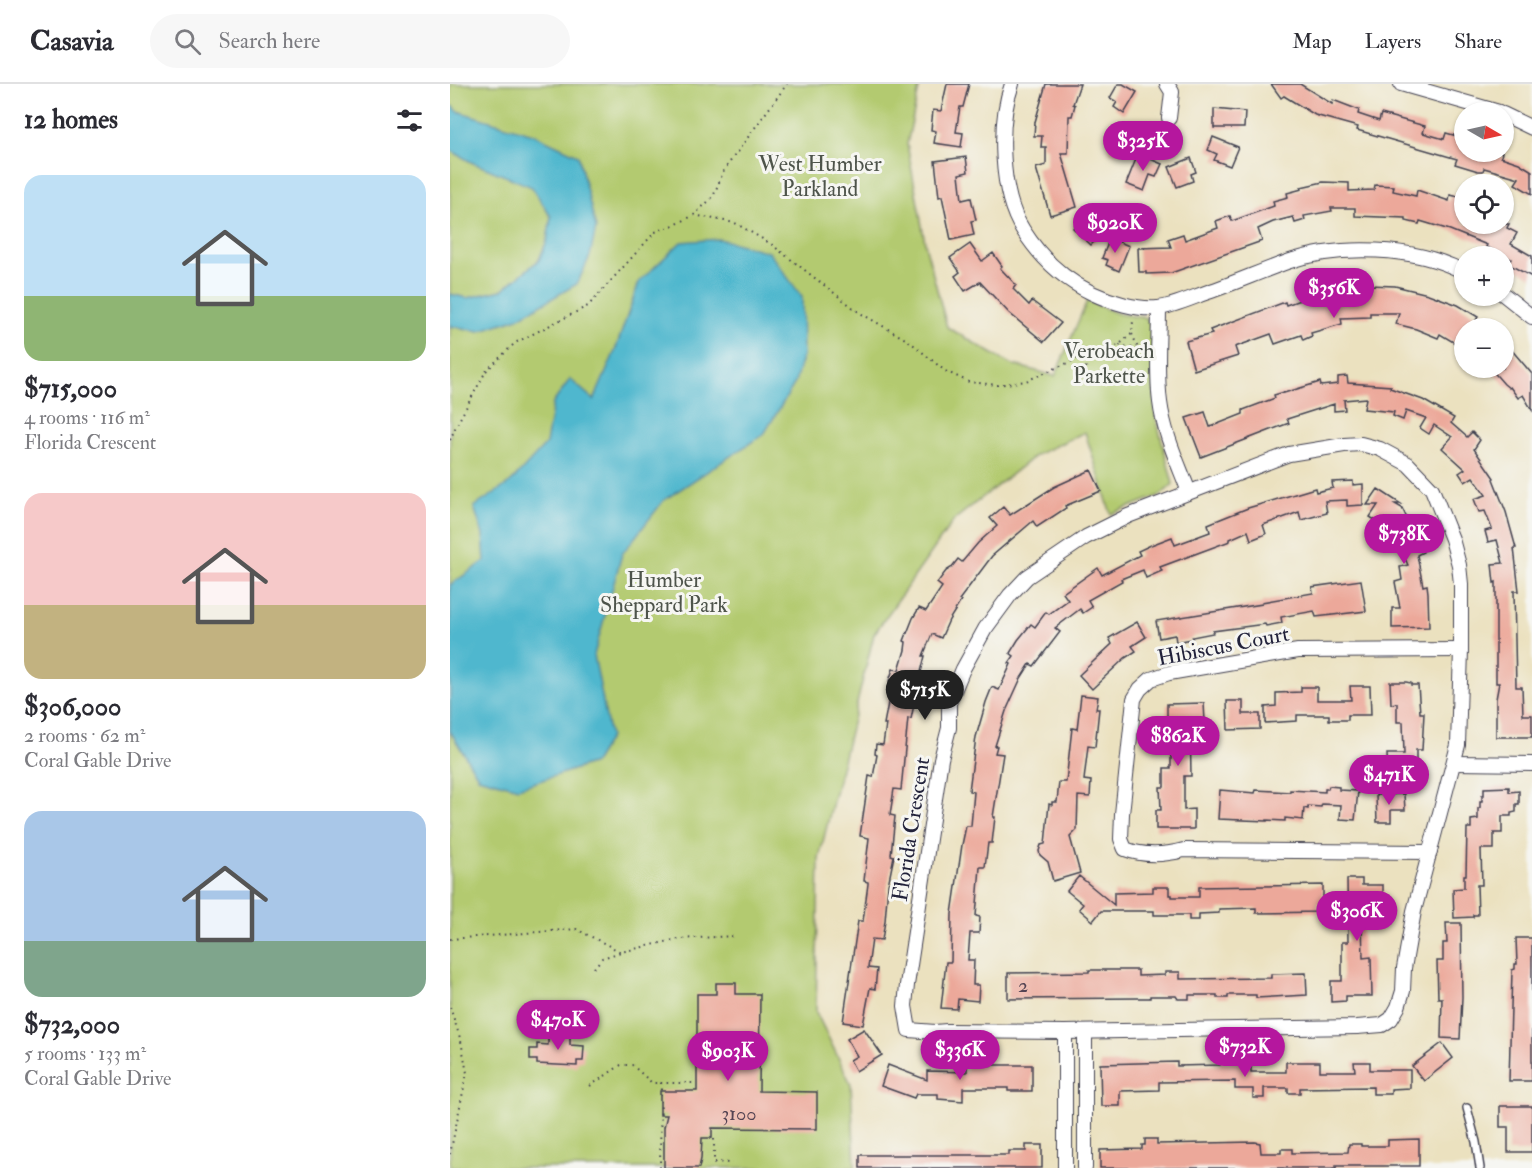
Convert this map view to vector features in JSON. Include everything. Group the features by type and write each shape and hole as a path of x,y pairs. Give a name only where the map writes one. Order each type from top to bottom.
{"street":[{"path":"1012,84 1002,130 1010,195 1015,215 1022,229 1056,270 1070,281 1101,297 1135,306 1159,308 1249,278 1288,262 1324,253 1395,252 1436,261 1454,268"},
{"path":"1167,84 1172,92 1169,118"},
{"path":"1401,84 1463,102"},
{"path":"1514,119 1532,128"},
{"path":"1514,303 1532,317"},
{"path":"1065,1168 1065,1032 1359,1027 1382,1025 1391,1019 1403,991 1404,968 1414,911 1458,745 1461,584 1452,538 1432,489 1408,464 1380,449 1361,444 1289,454 1189,492 1175,459 1160,400 1159,308"},
{"name":"Florida Crescent","path":"1065,1032 909,1030 905,1006 907,985 941,759 949,728 949,703 963,669 985,629 1010,595 1027,577 1086,537 1105,527 1189,492"},
{"name":"Hibiscus Court","path":"1430,852 1184,850 1153,854 1136,853 1125,849 1121,839 1122,814 1134,699 1140,689 1151,679 1169,673 1298,651 1461,650"},
{"path":"1455,763 1532,764"},
{"path":"1085,1032 1085,1168"}],"lane":[{"path":"1467,1108 1480,1168"}],"path":[{"path":"450,440 486,371 515,343 588,306 655,232 694,215 713,197 723,170 787,84"},
{"path":"694,215 735,223 771,244 860,313 909,341 945,371 969,382 998,385 1026,381 1093,352 1119,345 1159,355"},
{"path":"1135,306 1132,333 1137,348"},
{"path":"1119,345 1132,333"},
{"path":"1081,379 1093,352"},
{"path":"450,939 576,928 621,952"},
{"path":"594,968 602,958 678,939 735,936"},
{"path":"450,1007 461,1041 467,1073 450,1154"},
{"path":"590,1086 621,1065 632,1065 652,1083 696,1083"},
{"path":"660,1168 661,1083"},
{"path":"714,1139 714,1168"},
{"path":"714,1162 732,1163"}],"green space":[{"name":"Humber Sheppard Park","path":"450,84 920,84 907,144 926,248 947,327 1010,364 1055,376 1087,301 1119,314 1146,318 1154,330 1155,414 1173,484 1161,495 1111,514 1085,432 1036,455 954,520 874,634 819,858 816,1012 851,1084 855,1168 450,1168 450,326 479,331 565,291 551,217 547,241 539,260 502,290 467,298 450,294"}],"water":[{"path":"450,104 457,111 533,134 578,155 596,228 590,256 577,284 518,318 479,331 450,326 450,294 467,298 502,290 539,260 547,241 551,217 532,187 471,162 450,150"},
{"path":"719,239 769,252 802,297 803,354 795,383 764,434 664,500 622,554 594,655 610,737 594,763 518,788 478,777 450,731 450,585 485,561 483,535 474,507 511,482 546,444 553,403 570,379 594,400 615,351 639,282 681,242"}],"building":[{"path":"947,84 969,84 963,107 960,107 956,132 963,133 961,147 934,143 936,131 931,130 933,110 941,111"},
{"path":"1046,84 1080,84 1073,104 1075,105 1072,116 1069,116 1068,153 1061,153 1077,207 1050,215 1036,168 1046,165 1046,147 1041,147 1042,136 1034,136 1035,122"},
{"path":"1118,84 1123,84 1137,92 1124,114 1114,107 1117,102 1110,98"},
{"path":"1271,84 1300,84 1332,104 1333,100 1359,110 1358,114 1379,121 1381,114 1425,126 1423,133 1444,139 1446,133 1454,135 1454,158 1357,130 1358,127 1315,115 1284,96 1281,98"},
{"path":"1214,109 1245,112 1244,128 1214,128"},
{"path":"1128,126 1132,150 1110,153 1107,135 1114,134 1113,128"},
{"path":"1213,137 1238,147 1230,166 1214,160 1217,154 1208,150"},
{"path":"1138,154 1162,164 1156,177 1150,175 1144,191 1126,184"},
{"path":"966,157 968,172 959,174 962,200 971,198 976,220 971,221 974,235 951,240 942,196 939,197 935,161"},
{"path":"1191,158 1196,172 1191,174 1193,181 1177,187 1169,167"},
{"path":"1456,162 1519,163 1532,171 1532,194 1515,184 1519,178 1514,177 1514,174 1484,168 1483,171 1478,171 1455,164"},
{"path":"1323,182 1349,183 1349,191 1374,190 1375,185 1394,186 1393,191 1416,196 1417,190 1449,201 1450,195 1454,196 1454,232 1420,221 1419,224 1406,221 1406,218 1355,216 1355,208 1331,208 1332,211 1304,216 1305,220 1295,223 1293,217 1273,222 1258,229 1262,241 1171,273 1139,272 1138,248 1171,247 1168,239 1183,234 1185,240 1218,228 1216,221 1230,216 1232,221 1274,206 1273,201 1288,197 1287,193 1302,189 1301,187"},
{"path":"1084,215 1103,233 1091,245 1073,228"},
{"path":"1517,233 1511,244 1532,256 1532,277 1514,267 1514,246 1487,245 1460,234"},
{"path":"1110,238 1129,246 1119,271 1106,265 1108,260 1102,258"},
{"path":"970,244 982,261 993,253 1002,266 1000,268 1016,285 1013,289 1029,305 1032,301 1061,323 1044,342 1009,313 980,282 965,291 955,276 960,272 950,258"},
{"path":"1347,286 1395,286 1454,304 1454,306 1460,306 1478,317 1454,318 1454,342 1440,334 1438,338 1396,324 1399,313 1370,313 1370,317 1341,318 1342,324 1311,333 1312,336 1303,340 1301,335 1275,344 1271,334 1235,347 1238,356 1194,370 1186,341 1212,334 1210,330 1285,302 1286,305 1311,296 1347,288"},
{"path":"1514,353 1532,374 1532,410 1523,395 1518,398 1510,387 1499,378 1514,378"},
{"path":"1347,376 1348,383 1391,386 1390,388 1423,400 1454,418 1451,423 1467,437 1472,432 1480,440 1474,449 1494,478 1516,548 1514,548 1519,591 1514,591 1516,687 1522,687 1523,715 1532,715 1532,737 1496,737 1496,699 1499,683 1496,683 1496,582 1494,583 1492,564 1503,563 1497,540 1488,542 1485,531 1492,529 1485,511 1479,512 1474,499 1486,495 1473,477 1465,482 1459,473 1465,469 1442,448 1452,437 1434,425 1429,434 1420,428 1426,418 1406,411 1403,420 1393,416 1394,412 1364,409 1366,398 1344,400 1345,410 1334,411 1334,404 1287,419 1289,423 1201,457 1186,418 1205,412 1210,427 1243,414 1243,410 1275,398 1274,395 1320,382 1321,386 1338,384 1338,377"},
{"path":"1091,470 1101,491 1065,506 1066,508 1037,527 1033,521 992,556 959,600 961,601 941,638 932,634 923,656 925,656 921,672 924,673 919,691 917,690 911,719 908,718 901,790 894,789 890,815 895,816 891,855 894,856 888,885 885,921 882,940 872,939 868,968 877,969 875,989 870,988 863,1025 843,1022 858,921 863,921 868,884 864,881 869,838 860,836 869,776 873,777 877,755 875,754 876,744 883,745 886,724 884,724 892,682 889,681 893,669 899,670 905,650 906,642 904,641 913,618 919,608 926,611 942,587 937,583 946,571 958,559 962,562 997,526 990,518 1003,507 1010,515 1054,487"},
{"path":"1353,481 1353,485 1363,484 1363,505 1347,506 1347,500 1325,501 1327,513 1301,520 1299,512 1263,525 1266,534 1251,540 1248,531 1230,541 1160,567 1162,571 1146,578 1143,570 1121,579 1122,581 1088,600 1092,607 1083,613 1080,609 1055,628 1060,632 1034,666 1030,664 1021,678 1006,711 995,746 997,746 995,753 1003,754 993,817 995,817 992,843 988,843 985,867 980,867 976,916 980,917 979,933 970,933 968,960 974,960 973,985 979,985 978,1001 958,999 957,1009 941,1008 946,962 951,962 952,914 962,845 966,826 971,826 974,792 969,791 976,737 992,687 999,690 1014,656 1010,653 1018,640 1031,624 1035,627 1046,612 1049,614 1068,600 1063,593 1098,568 1102,575 1140,555 1138,551 1151,545 1172,537 1175,545 1210,532 1208,524 1248,508 1315,488 1316,492 1333,488 1332,482"},
{"path":"1378,489 1401,504 1395,504 1402,508 1423,552 1417,555 1423,586 1427,585 1429,627 1392,628 1392,608 1400,608 1395,582 1402,580 1400,567 1408,565 1392,531 1370,517 1378,505 1367,505"},
{"path":"1361,580 1366,611 1316,617 1314,611 1281,617 1282,623 1213,631 1213,633 1176,642 1175,635 1159,638 1156,621 1262,604 1262,602 1313,593 1312,587"},
{"path":"1137,622 1146,637 1132,646 1136,651 1125,658 1092,689 1079,675 1112,644 1109,638"},
{"path":"1390,682 1418,685 1420,713 1424,713 1422,750 1416,750 1416,770 1402,770 1402,775 1388,775 1387,754 1404,754 1403,722 1397,722 1397,703 1391,704"},
{"path":"1350,686 1370,686 1371,715 1348,715 1348,720 1329,720 1329,715 1297,715 1297,721 1265,723 1265,707 1276,706 1276,693 1301,692 1301,687 1317,687 1317,700 1351,700"},
{"path":"1081,695 1098,697 1096,709 1099,709 1095,747 1088,746 1084,780 1091,781 1090,797 1078,796 1077,830 1070,837 1080,873 1053,881 1048,862 1039,851 1041,845 1045,844 1049,804 1057,802 1059,782 1066,782 1072,728 1077,729"},
{"path":"1227,701 1243,701 1243,714 1260,714 1260,729 1228,730"},
{"path":"1204,703 1205,722 1190,722 1191,776 1184,776 1184,810 1194,809 1194,829 1156,829 1156,810 1161,810 1160,787 1164,787 1164,768 1171,768 1171,745 1167,745 1167,704"},
{"path":"1329,786 1339,787 1339,790 1358,791 1355,820 1340,819 1341,805 1322,804 1321,807 1304,808 1303,820 1218,819 1220,790 1255,793 1256,790 1325,792"},
{"path":"1509,787 1509,792 1519,791 1519,804 1516,804 1516,812 1511,813 1511,816 1502,816 1502,833 1494,833 1494,849 1481,849 1482,885 1477,885 1478,915 1454,918 1453,889 1464,888 1464,875 1466,875 1467,828 1471,828 1471,820 1478,819 1478,808 1480,808 1482,795 1484,795 1484,788"},
{"path":"1404,794 1405,810 1391,810 1391,822 1377,822 1376,795"},
{"path":"1079,876 1114,905 1114,893 1153,892 1153,887 1169,887 1169,895 1172,897 1199,897 1199,887 1323,885 1323,903 1318,903 1318,912 1256,913 1256,908 1219,909 1219,913 1199,914 1199,920 1189,920 1189,915 1154,915 1154,911 1101,911 1093,921 1079,909 1083,904 1067,891"},
{"path":"1347,879 1362,879 1362,885 1383,885 1383,900 1376,900 1376,923 1362,923 1363,958 1371,957 1372,996 1346,996 1346,1001 1331,1002 1331,981 1342,981 1342,942 1348,942"},
{"path":"1446,923 1461,923 1460,1039 1441,1038 1442,998 1438,998 1437,961 1443,961 1443,943 1447,943"},
{"path":"1516,938 1532,938 1532,1081 1509,1081 1512,970 1517,964"},
{"path":"1089,970 1138,970 1138,976 1180,972 1180,979 1271,978 1271,974 1306,973 1307,995 1256,998 1256,995 1228,995 1228,998 1217,998 1217,995 1189,995 1189,999 1178,999 1176,996 1150,996 1150,998 1008,999 1008,973 1089,972"},
{"path":"716,983 736,983 736,994 760,994 759,1091 817,1092 817,1129 712,1128 712,1138 702,1138 699,1168 664,1168 664,1127 667,1115 660,1115 660,1091 697,1091 697,994 716,994"},
{"path":"864,1029 882,1055 856,1071 850,1060 857,1056 847,1039"},
{"path":"548,1031 570,1032 570,1045 584,1046 583,1061 577,1061 577,1066 537,1064 537,1060 530,1060 530,1049 537,1049 537,1044 548,1045"},
{"path":"1442,1043 1453,1058 1424,1081 1412,1066"},
{"path":"1177,1062 1177,1066 1220,1065 1220,1062 1251,1063 1251,1072 1286,1072 1286,1062 1320,1062 1320,1071 1355,1071 1354,1062 1370,1062 1370,1070 1410,1070 1410,1088 1391,1089 1391,1094 1373,1094 1373,1087 1300,1088 1300,1093 1288,1093 1288,1088 1264,1088 1264,1098 1253,1098 1253,1089 1235,1089 1235,1081 1159,1082 1159,1090 1120,1091 1120,1106 1101,1106 1100,1064"},
{"path":"888,1065 927,1080 927,1071 967,1072 967,1065 1032,1065 1032,1091 1008,1091 1008,1088 963,1088 963,1101 938,1099 938,1094 916,1094 914,1098 881,1086"},
{"path":"1500,1106 1532,1106 1532,1152 1508,1152 1508,1127 1500,1127"},
{"path":"1145,1139 1157,1139 1157,1144 1255,1142 1260,1143 1261,1153 1281,1153 1281,1149 1292,1149 1292,1153 1348,1152 1349,1144 1388,1146 1388,1140 1419,1139 1419,1166 1100,1168 1100,1150 1142,1149"},
{"path":"1026,1145 1042,1145 1042,1168 860,1168 860,1155 1009,1155 1009,1151 1026,1151"}],"park label":[{"name":"West Humber Parkland","path":"820,176"},
{"name":"Verobeach Parkette","path":"1109,362"}]}
